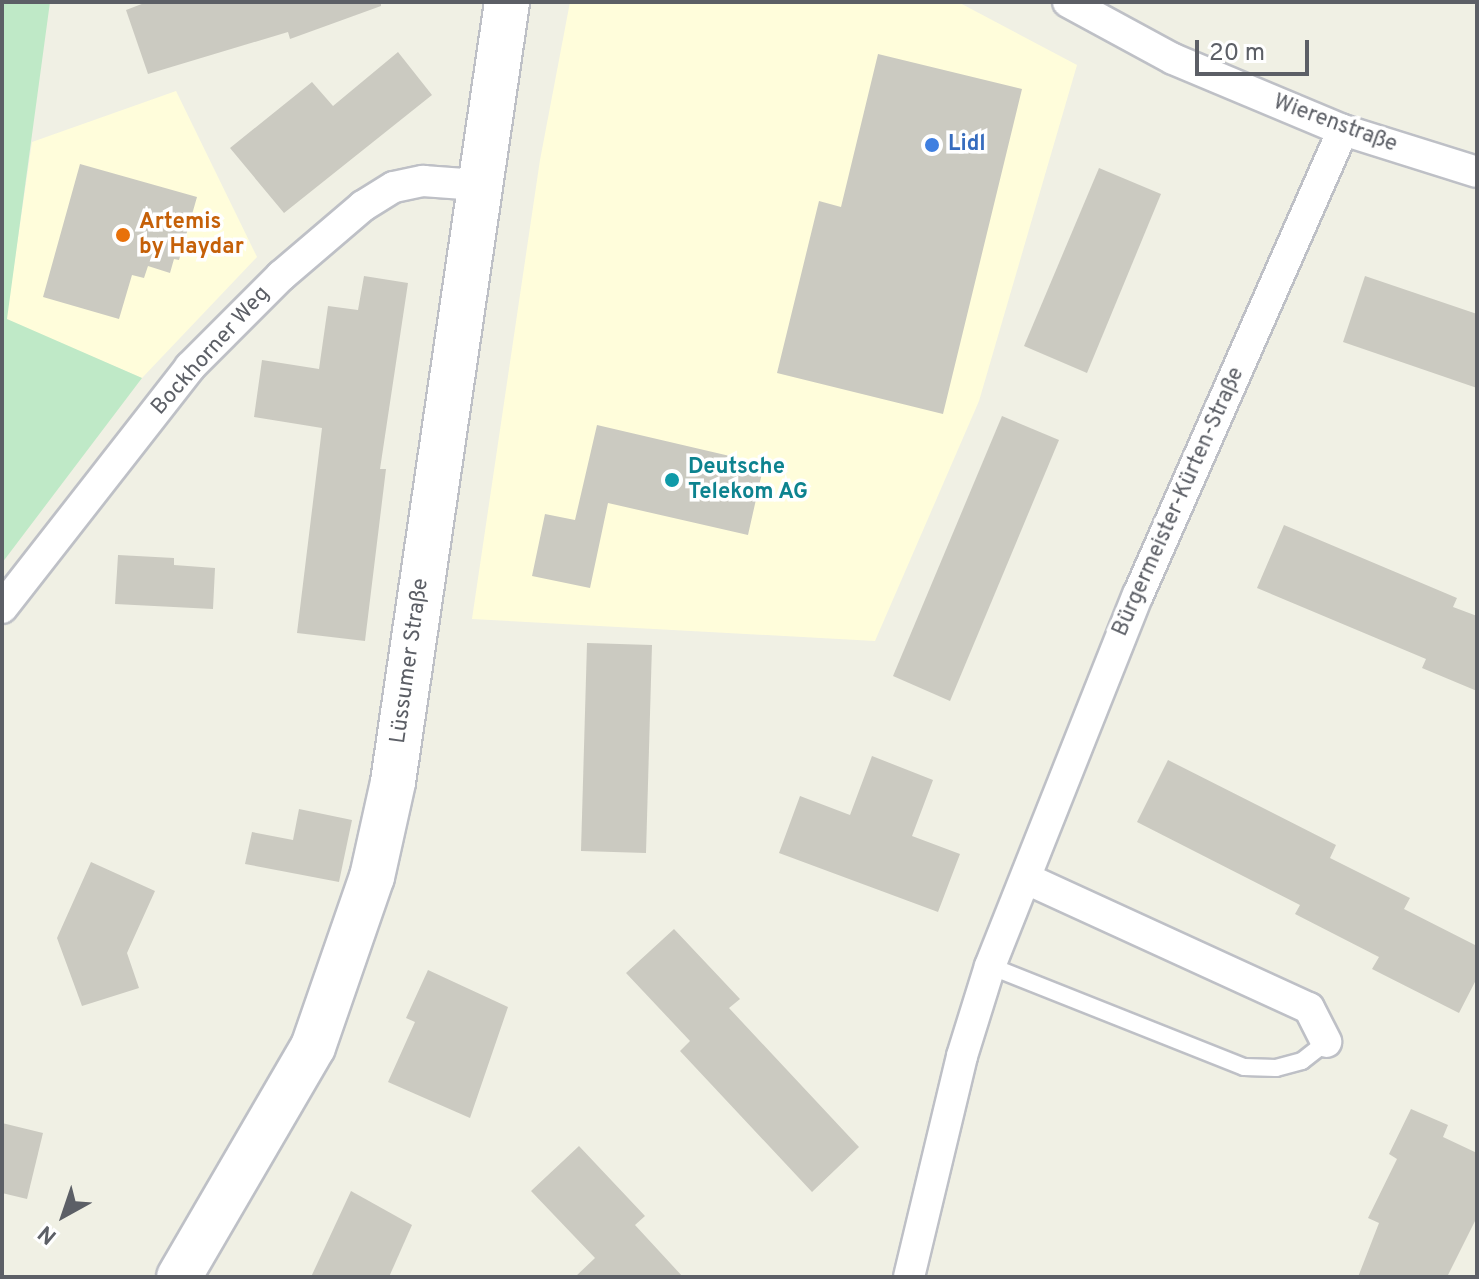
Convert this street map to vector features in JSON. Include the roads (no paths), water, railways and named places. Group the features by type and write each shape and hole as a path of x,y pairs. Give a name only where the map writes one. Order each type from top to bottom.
{"main road":[{"name":"Lüssumer Straße","path":"179,1277 313,1047 372,877 393,782 507,2"}],"street":[{"name":"Wierenstraße","path":"1068,2 1173,59 1343,130 1477,172"},
{"name":"Bürgermeister-Kürten-Straße","path":"909,1277 962,1056 990,966 1138,595 1343,130"},
{"name":"Bockhorner Weg","path":"2,608 190,367 281,276 363,206 394,187 423,181 478,185"},
{"path":"1027,879 1309,1008 1326,1042"}],"lane":[{"path":"990,966 1244,1067 1276,1068 1302,1061 1326,1042"}],"place":[{"name":"Lidl","path":"932,145"},
{"name":"Artemis by Haydar","path":"123,235"},
{"name":"Deutsche Telekom AG","path":"672,480"}]}
